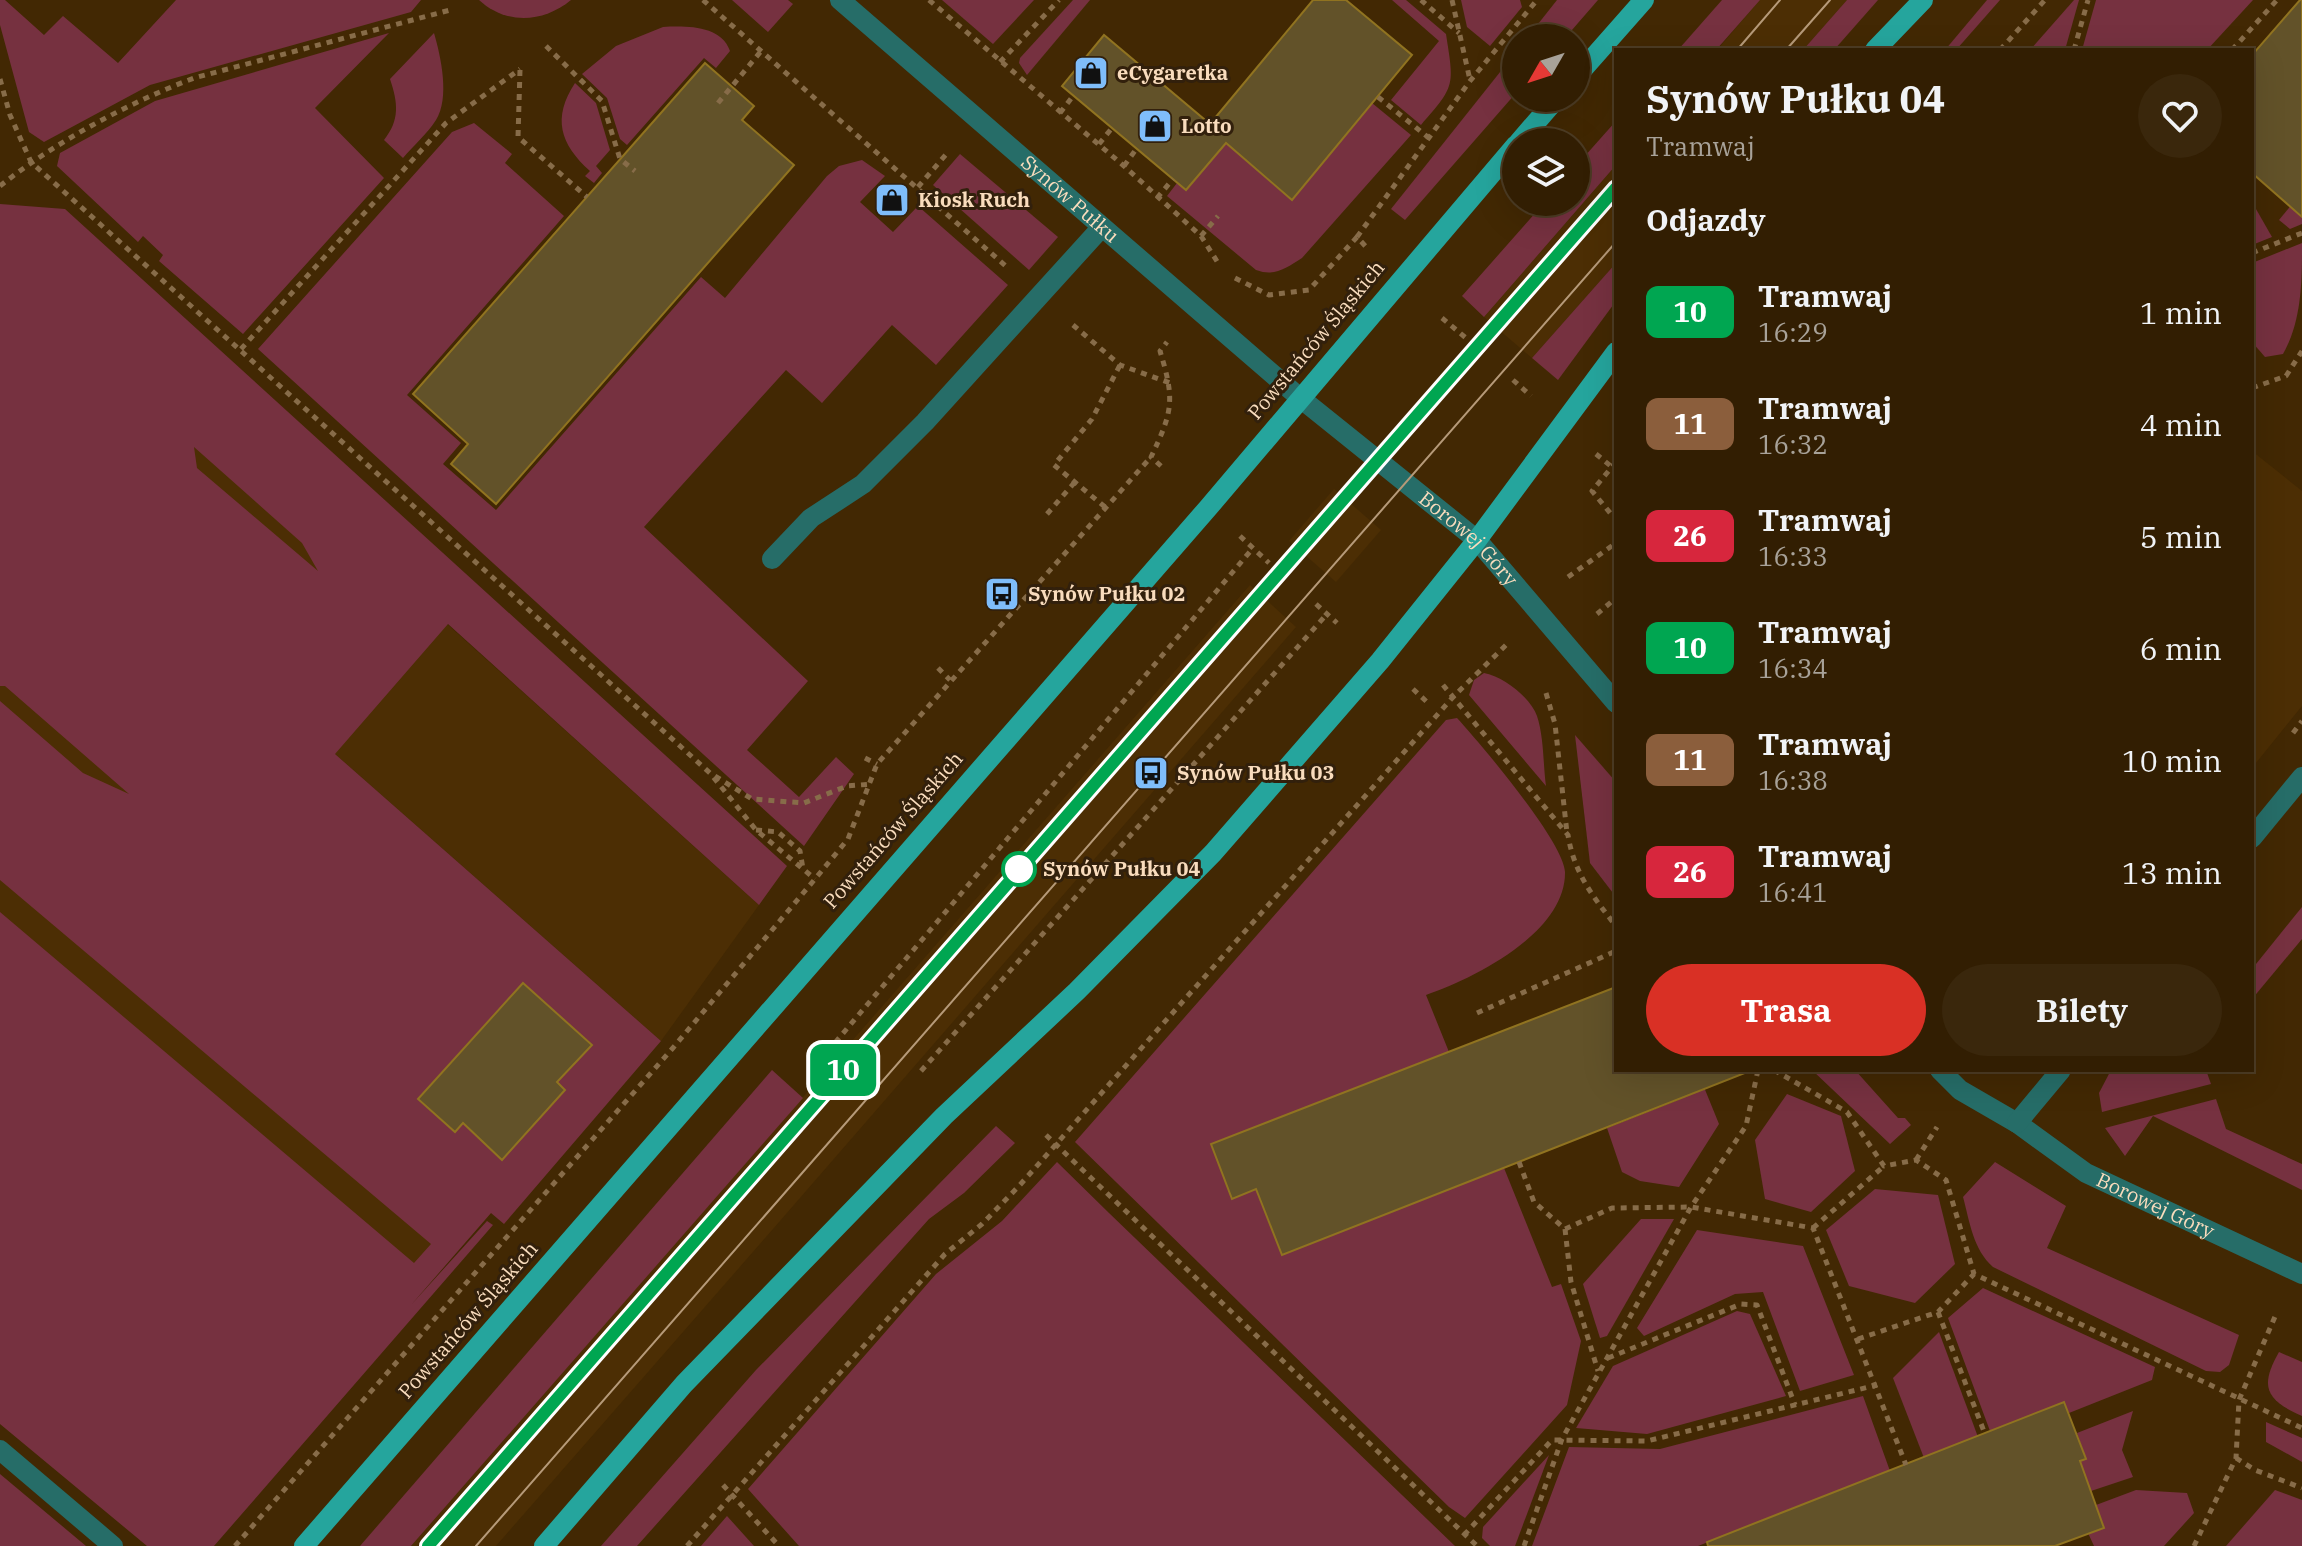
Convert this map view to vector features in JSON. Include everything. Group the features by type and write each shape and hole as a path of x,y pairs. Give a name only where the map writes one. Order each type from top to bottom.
{"main road":[{"path":"1590,61 1644,0"},
{"path":"1877,48 1923,0"},
{"name":"Powstańców Śląskich","path":"1531,128 1545,112"},
{"name":"Powstańców Śląskich","path":"304,1546 1208,508 1299,397 1502,161"},
{"path":"544,1546 695,1372 944,1116 1077,991 1213,853 1380,661 1477,540 1614,355"}],"street":[{"name":"Synów Pułku","path":"840,0 1299,397"},
{"path":"772,559 811,518 863,484 1041,298 1101,228"},
{"name":"Borowej Góry","path":"1299,397 1477,540 1614,701"},
{"path":"2254,836 2302,777"},
{"name":"Borowej Góry","path":"1942,1072 1960,1090 2017,1123 2086,1173 2298,1272"},
{"path":"2017,1123 2059,1072"},
{"path":"0,1450 113,1546"}],"path":[{"path":"703,0 1120,365 1170,383"},
{"path":"929,0 1099,144 1201,236 1225,273 1269,295 1309,290 1357,237 1470,81 1537,0"},
{"path":"1000,62 1059,0"},
{"path":"1421,0 1461,35"},
{"path":"1452,0 1470,81"},
{"path":"2002,48 2045,0"},
{"path":"2075,48 2088,0"},
{"path":"2234,48 2277,0"},
{"path":"0,186 31,162 153,94 194,78 454,9"},
{"path":"546,46 602,101 620,159 635,171"},
{"path":"718,103 762,50"},
{"path":"241,349 446,123 520,69 518,137 587,197"},
{"path":"0,79 10,115 31,162 710,773 756,830 815,879"},
{"path":"1060,113 1073,96"},
{"path":"1378,97 1429,138"},
{"path":"1099,144 1112,128"},
{"path":"1124,166 1137,148"},
{"path":"1157,198 1173,179"},
{"path":"1201,236 1218,216"},
{"path":"2254,252 2302,233"},
{"path":"1357,237 1371,253"},
{"path":"1442,318 1466,338"},
{"path":"235,1546 661,1061 815,879 848,839 872,784 877,764 1151,457 1170,417 1170,383 1160,351 1176,332"},
{"path":"2254,387 2286,376 2302,351"},
{"path":"1105,507 1054,465 1092,419 1120,365"},
{"path":"1595,454 1614,465 1592,491 1614,518"},
{"path":"1151,457 1161,466"},
{"path":"1047,514 1075,482"},
{"path":"1233,530 1269,563"},
{"path":"1558,588 1614,545"},
{"path":"812,1070 1253,548"},
{"path":"1588,623 1614,600"},
{"path":"1316,604 1337,623"},
{"path":"912,1081 1327,614"},
{"path":"687,1546 945,1254 982,1224 1056,1145 1453,697 1511,640"},
{"path":"938,668 950,680"},
{"path":"1538,684 1547,695 1555,724 1572,862 1590,894 1614,924"},
{"path":"1443,685 1568,835"},
{"path":"865,758 877,764"},
{"path":"710,773 752,799 804,803 847,786 872,784"},
{"path":"756,830 778,832 800,851 803,870"},
{"path":"1477,1013 1614,952"},
{"path":"1524,1546 1562,1439 1691,1207 1746,1126 1758,1072"},
{"path":"1777,1072 1847,1112 1884,1166"},
{"path":"1046,1135 1477,1546"},
{"path":"1813,1228 1884,1166 1916,1160 1946,1180 1974,1274 2302,1428"},
{"path":"1519,1162 1534,1202 1565,1229 1571,1282 1599,1372"},
{"path":"1565,1229 1612,1208 1691,1207 1813,1228"},
{"path":"1813,1228 1906,1465"},
{"path":"2194,1546 2236,1458 2239,1400 2298,1272"},
{"path":"1858,1339 1938,1312 1974,1274"},
{"path":"1606,1359 1741,1304 1757,1305 1795,1405"},
{"path":"1938,1312 1985,1434"},
{"path":"1464,1535 1552,1440 1647,1441 1877,1385"},
{"path":"2236,1458 2255,1470 2302,1488"},
{"path":"723,1485 779,1546"}],"shaded area":[{"path":"0,0 5,0 44,35 63,16 118,63 176,0 421,0 411,12 150,85 44,142 29,132 0,25"},
{"path":"479,0 571,0 549,13 525,18 501,14"},
{"path":"732,0 788,0 793,4 768,32"},
{"path":"942,0 1034,0 993,44"},
{"path":"1073,0 1090,0 1027,75 1019,63 1020,58"},
{"path":"1392,0 1406,0 1446,34 1450,84 1441,101 1421,125 1391,100 1439,41"},
{"path":"1461,0 1520,0 1522,7 1508,24 1502,24 1502,31 1490,46 1467,27"},
{"path":"1557,0 1598,0 1577,24 1538,24"},
{"path":"1722,0 1760,0 1718,48 1680,48"},
{"path":"1760,0 1847,0 1805,48 1719,48"},
{"path":"1847,0 1878,0 1836,48 1805,48"},
{"path":"1987,0 2000,0 1958,48 1947,48"},
{"path":"2074,0 2079,0 2066,48 2032,48"},
{"path":"2096,0 2253,0 2209,48 2083,48"},
{"path":"663,27 692,27 711,32 725,42 730,51 716,68 704,58 627,145 620,139 607,98 582,74 616,46"},
{"path":"389,33 315,108 384,178 243,334 159,261 163,255 143,236 138,242 57,166 60,153 155,101"},
{"path":"434,33 443,77 443,100 436,120 403,158 384,140 393,125 396,111 390,79"},
{"path":"1502,70 1502,109 1405,220 1391,209"},
{"path":"575,83 596,103 610,150 596,166 602,173 594,183 585,176 590,171 572,151 563,130 563,108"},
{"path":"1372,103 1411,135 1302,258 1285,268 1275,272 1256,270 1167,196 1177,183 1186,190 1226,143 1292,199"},
{"path":"474,123 512,154 505,163 564,216 407,395 461,443 443,464 496,510 701,277 725,298 827,176 839,166 862,160 885,176 860,202 893,232 918,206 1008,285 936,365 892,325 822,403 786,370 644,527 808,681 747,750 799,797 836,757 854,774 804,846 258,349 452,132"},
{"path":"1614,123 1614,167 1590,195 1590,150"},
{"path":"960,154 1058,237 1029,270 933,185"},
{"path":"1614,167 1614,265 1532,358 1484,317 1572,216 1590,216 1590,195"},
{"path":"2302,192 2302,224 2290,229 2279,220"},
{"path":"0,204 65,209 787,866 759,905 448,624 335,754 661,1041 504,1224 491,1213 411,1305 487,1221 493,1225 214,1546 147,1546 0,1424 0,912 414,1263 431,1244 0,880 0,701 83,773 129,794 5,686 0,686","holes":["194,447 302,543 318,571 197,468"]},
{"path":"2254,206 2272,237 2254,244"},
{"path":"1533,216 1572,216 1484,317 1462,296"},
{"path":"12,232 759,905 661,1041 335,754 492,1212 200,1546 0,1391 0,239"},
{"path":"2302,243 2297,314 2283,354 2265,357 2254,344 2254,262"},
{"path":"1614,265 1614,304 1558,380 1532,358"},
{"path":"2254,453 2302,491 2302,706 2254,766"},
{"path":"1334,489 1381,530 1336,582 1289,541"},
{"path":"1250,585 1296,627 773,1229 496,1546 411,1546"},
{"path":"1484,673 1508,683 1534,709 1541,733 1546,786 1469,695 1474,680"},
{"path":"1457,718 1519,793 1561,858 1565,872 1561,894 1550,915 1534,934 1491,965 1426,995 1449,1052 1211,1144 1232,1199 1264,1186 1260,1200 1282,1254 1504,1168 1552,1287 1561,1284 1581,1341 1567,1405 1465,1518 1449,1507 1075,1142 1446,720"},
{"path":"1575,735 1614,780 1614,894 1590,863"},
{"path":"2302,907 2302,939 2254,997 2254,967"},
{"path":"772,1070 803,1098 411,1546 360,1546"},
{"path":"1668,1072 1698,1072 1719,1124 1679,1187 1640,1181 1622,1172 1607,1128 1678,1100"},
{"path":"1814,1072 1857,1072 1898,1118 1905,1118 1911,1125 1890,1144"},
{"path":"2110,1072 2207,1072 2211,1084 2102,1112 2099,1093"},
{"path":"1787,1094 1841,1116 1855,1171 1811,1212 1765,1199 1755,1140"},
{"path":"2216,1099 2226,1129 2302,1164 2302,1190 2153,1116 2125,1156 2105,1128"},
{"path":"996,1126 1015,1143 964,1193 929,1219 637,1546 601,1546 756,1370"},
{"path":"1057,1162 1455,1546 799,1546 748,1489 936,1274 1002,1221"},
{"path":"1995,1162 2066,1206 2047,1248 2239,1335 2229,1365 2220,1372 2206,1371 1993,1267 1977,1244 1963,1197"},
{"path":"1875,1189 1938,1195 1955,1264 1915,1303 1849,1286 1826,1230"},
{"path":"1641,1219 1674,1219 1607,1336 1600,1338 1583,1284"},
{"path":"1697,1230 1803,1246 1854,1375 1800,1391 1763,1292 1735,1294 1644,1336 1637,1328"},
{"path":"1983,1288 2155,1367 2152,1380 2069,1413 2064,1403 1990,1431 1948,1318"},
{"path":"1737,1311 1750,1314 1786,1396 1647,1434 1576,1428 1613,1366"},
{"path":"1939,1332 1978,1437 1924,1458 1893,1378"},
{"path":"2279,1352 2302,1362 2302,1416 2280,1404 2270,1391 2269,1375"},
{"path":"1863,1396 1890,1471 1698,1546 1532,1546 1569,1447 1660,1449"},
{"path":"2133,1411 2122,1450 2133,1477 2091,1491 2071,1465 2086,1459 2077,1433"},
{"path":"2266,1422 2302,1438 2302,1462 2266,1442"},
{"path":"1549,1455 1515,1546 1490,1546 1482,1538 1483,1527"},
{"path":"0,1474 86,1546 0,1546"},
{"path":"2136,1490 2187,1493 2194,1513 2164,1546 2094,1546 2088,1533 2104,1527 2096,1505"},
{"path":"2275,1490 2302,1500 2302,1546 2226,1546"},
{"path":"727,1516 754,1546 701,1546"}],"building":[{"path":"1313,0 1346,0 1412,55 1292,200 1226,143 1186,190 1062,86 1104,35 1210,124"},
{"path":"2302,0 2302,217 2254,175 2254,53"},
{"path":"705,63 754,106 742,120 794,165 496,504 451,464 468,444 413,394"},
{"path":"523,983 592,1045 557,1082 565,1090 502,1160 463,1123 455,1132 418,1099"},
{"path":"1614,988 1614,1072 1745,1073 1282,1255 1256,1189 1232,1199 1211,1144"},
{"path":"2064,1402 2086,1459 2080,1461 2104,1528 2055,1546 1708,1546 1707,1542"}],"tram line":[{"path":"1739,48 1780,0"},
{"path":"1788,48 1830,0"},
{"path":"428,1546 1614,190"},
{"name":"10","path":"428,1546 1614,190"},
{"path":"476,1546 1614,244"}],"place":[{"name":"eCygaretka","path":"1091,73"},
{"name":"Lotto","path":"1155,126"},
{"name":"Kiosk Ruch","path":"892,200"},
{"name":"Synów Pułku 02","path":"1002,594"},
{"name":"Synów Pułku 03","path":"1151,773"},
{"name":"Synów Pułku 04","path":"1019,869"}]}
